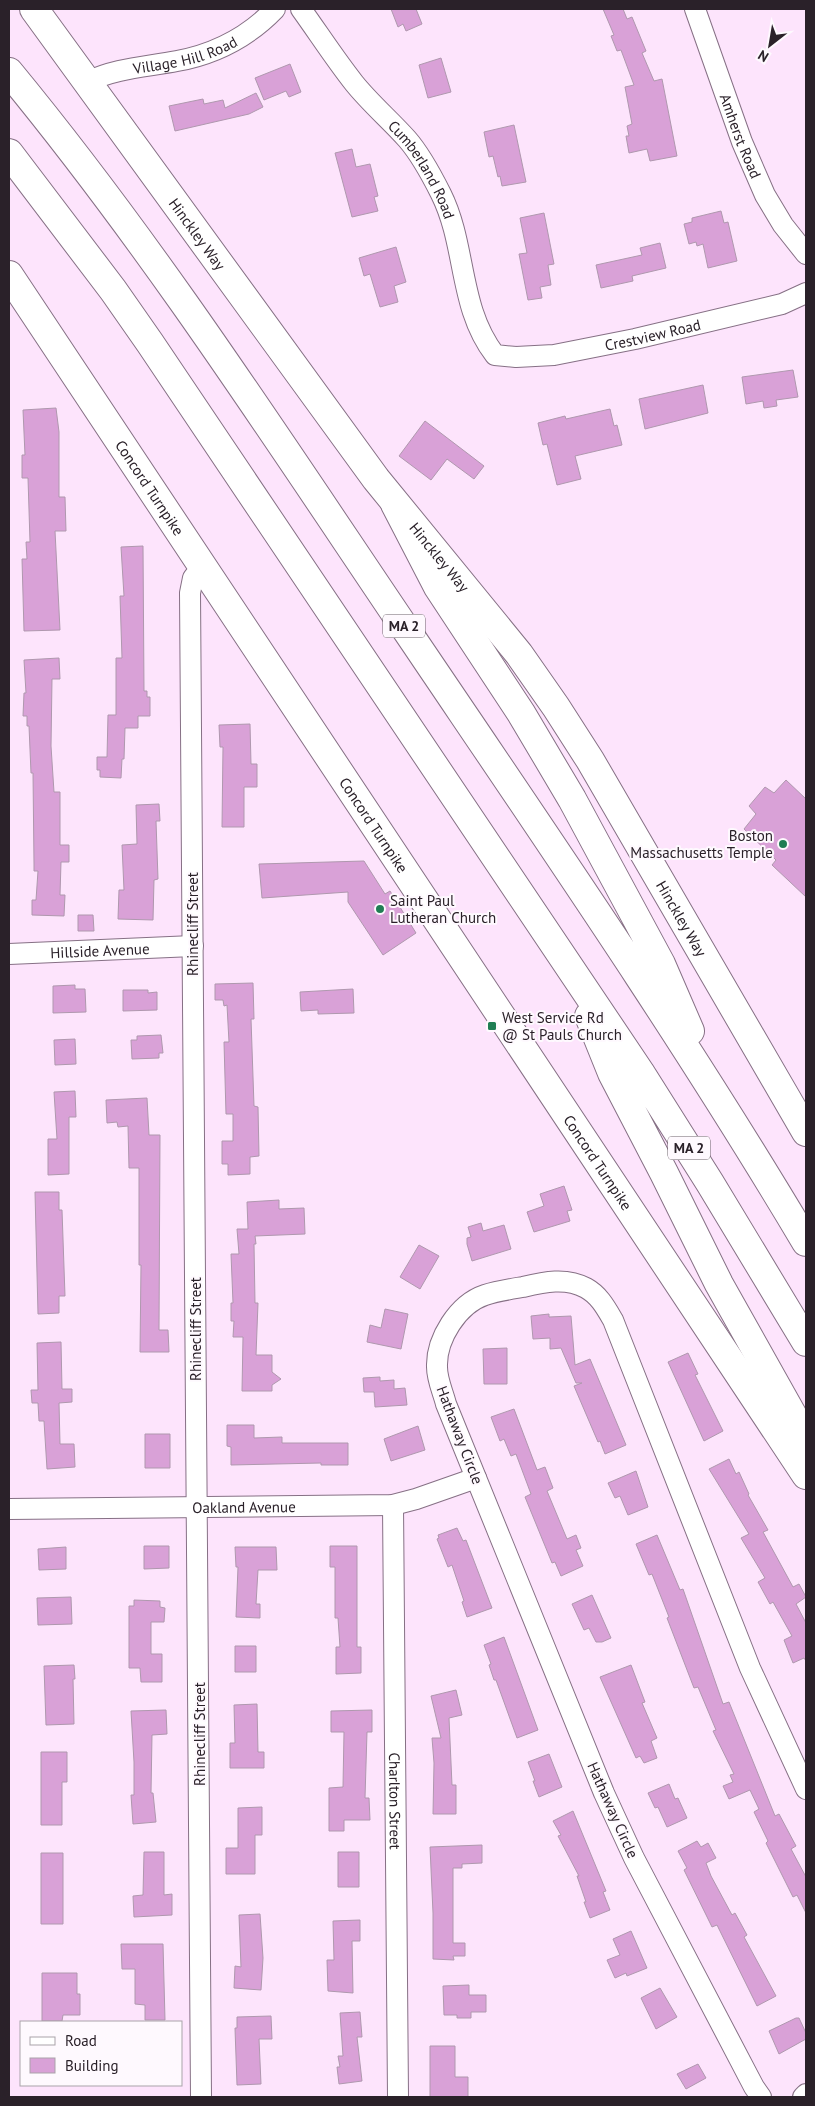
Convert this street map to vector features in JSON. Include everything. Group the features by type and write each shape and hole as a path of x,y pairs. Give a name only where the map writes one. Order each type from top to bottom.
{"main road":[{"name":"Hinckley Way","path":"34,9 395,504 494,623 556,707 594,768 806,1132"},
{"name":"MA 2","path":"9,72 105,194 204,331 572,876 722,1104 806,1242"},
{"name":"MA 2","path":"9,153 114,290 150,342 566,958 681,1135 806,1342"},
{"name":"Concord Turnpike","path":"9,275 806,1475"},
{"path":"395,504 438,587 535,735 576,805 661,964 722,1104"},
{"path":"566,958 612,1073 726,1297 806,1439"}],"street":[{"name":"Village Hill Road","path":"87,82 114,71 178,61 222,48 245,35 275,9"},
{"name":"Cumberland Road","path":"301,9 355,85 407,140 427,166 443,197 455,236 471,312 486,343 495,355"},
{"name":"Amherst Road","path":"695,9 742,142 765,195 783,225 806,254"},
{"name":"Crestview Road","path":"495,355 516,357 545,356 572,352 782,304 806,293"},
{"name":"Rhinecliff Street","path":"201,2097 190,593 193,578 202,565"},
{"name":"Hillside Avenue","path":"9,954 192,946"},
{"name":"Hathaway Circle","path":"761,2097 619,1826 451,1418 438,1376 437,1354 446,1332 466,1306 486,1294 550,1281 564,1281 587,1288 596,1295 613,1320 750,1668 806,1790"},
{"name":"Oakland Avenue","path":"9,1509 393,1505 476,1478"},
{"name":"Charlton Street","path":"393,1505 398,2097"},
{"path":"803,2097 806,2094"}],"building":[{"path":"391,9 416,9 422,24 406,31 403,24 398,27"},
{"path":"603,9 623,9 627,19 632,17 646,51 642,53 654,81 662,79 677,156 650,161 647,149 629,153 626,136 629,136 627,126 632,124 625,87 634,85 621,50 617,51 611,36 614,35"},
{"path":"441,58 451,92 428,98 419,65"},
{"path":"290,64 301,92 289,97 286,91 264,100 255,78"},
{"path":"256,93 263,107 249,114 175,131 169,106 203,99 204,104 223,100 225,108"},
{"path":"514,125 526,182 502,186 493,156 489,157 484,132"},
{"path":"352,149 356,167 370,164 378,196 374,197 378,211 352,217 335,153"},
{"path":"721,211 724,223 728,222 737,261 708,268 703,244 697,246 696,242 689,244 684,224 692,222 692,218"},
{"path":"544,213 554,264 548,265 551,285 540,287 542,298 528,300 519,254 527,253 520,218"},
{"path":"660,243 666,268 632,276 633,281 601,288 596,265 642,255 640,248"},
{"path":"396,247 406,282 394,286 398,302 380,307 370,274 364,276 359,258"},
{"path":"793,370 798,397 776,400 777,406 764,408 763,401 746,404 742,377"},
{"path":"703,385 708,413 645,429 639,399"},
{"path":"56,408 59,432 59,497 65,497 66,531 55,531 60,630 24,631 22,559 27,559 26,542 30,542 28,478 22,478 22,455 25,455 23,410"},
{"path":"610,409 614,426 617,425 622,445 575,456 581,479 557,485 547,444 543,445 538,423 565,416 566,419"},
{"path":"425,421 484,466 474,479 447,459 431,480 399,456"},
{"path":"143,546 144,691 147,691 147,697 150,697 150,716 138,716 138,728 125,728 121,778 100,777 100,770 97,770 97,757 107,757 108,715 116,715 116,658 122,658 120,596 124,596 121,547"},
{"path":"59,658 60,679 52,679 51,746 54,792 60,792 60,845 69,845 69,862 61,862 60,895 65,895 64,916 32,915 32,900 36,900 38,871 34,871 33,773 31,773 29,726 27,726 27,716 23,716 24,693 26,693 24,660"},
{"path":"250,724 251,764 257,764 257,787 244,787 244,827 222,827 223,747 220,747 219,725"},
{"name":"Boston Massachusetts Temple","path":"786,780 806,799 806,897 772,865 776,860 744,829 756,814 749,806 765,787 774,793"},
{"path":"159,804 160,821 156,821 158,879 154,880 153,920 118,919 119,890 124,890 122,845 137,844 136,805"},
{"name":"Saint Paul Lutheran Church","path":"364,861 385,894 390,891 416,933 383,955 348,902 348,892 262,898 259,864"},
{"path":"78,915 93,915 94,931 78,931"},
{"path":"253,983 254,1019 251,1019 254,1106 258,1107 259,1156 250,1157 250,1174 228,1175 228,1164 222,1164 222,1141 233,1141 233,1114 226,1114 224,1042 229,1042 227,1005 224,1006 223,1000 215,1000 215,984"},
{"path":"75,985 75,989 85,989 86,1012 53,1013 53,986"},
{"path":"353,989 354,1013 318,1014 318,1010 301,1011 300,992"},
{"path":"123,990 148,990 148,993 157,992 157,1010 123,1011"},
{"path":"161,1035 163,1053 159,1053 159,1058 132,1059 131,1040 137,1040 137,1036"},
{"path":"75,1039 76,1064 55,1065 54,1040"},
{"path":"75,1091 76,1117 69,1117 69,1174 48,1175 48,1139 57,1139 54,1092"},
{"path":"147,1098 149,1135 160,1135 159,1330 168,1330 169,1352 140,1352 139,1168 129,1168 128,1126 118,1127 117,1122 107,1123 106,1100"},
{"path":"564,1186 572,1210 567,1211 570,1221 534,1232 527,1212 544,1206 540,1194"},
{"path":"35,1192 59,1192 59,1210 62,1210 65,1296 59,1296 59,1313 38,1314"},
{"path":"279,1200 279,1209 304,1208 305,1234 255,1236 255,1303 258,1303 256,1355 272,1355 272,1372 281,1379 272,1385 272,1391 242,1391 243,1337 233,1337 234,1321 231,1321 231,1303 233,1303 231,1254 239,1254 237,1229 248,1229 247,1202"},
{"path":"481,1223 483,1231 504,1225 511,1249 472,1261 467,1244 467,1238 471,1237 468,1227"},
{"path":"419,1245 439,1256 420,1289 400,1277"},
{"path":"385,1309 408,1314 401,1349 367,1342 370,1325 381,1328"},
{"path":"549,1314 549,1317 571,1316 575,1365 590,1359 626,1445 605,1454 574,1386 582,1383 576,1383 561,1348 550,1349 550,1338 533,1339 531,1316"},
{"path":"61,1342 62,1389 72,1389 72,1402 59,1403 60,1444 74,1444 75,1467 47,1469 44,1421 39,1421 38,1403 32,1403 31,1390 38,1390 37,1343"},
{"path":"507,1348 507,1384 484,1384 483,1349"},
{"path":"688,1353 698,1374 695,1375 723,1431 704,1441 668,1362"},
{"path":"380,1377 380,1381 394,1380 394,1389 405,1388 407,1405 375,1407 374,1392 364,1392 363,1378"},
{"path":"514,1409 537,1470 545,1467 553,1488 547,1491 567,1539 576,1535 581,1548 576,1550 583,1566 561,1576 555,1562 552,1563 525,1497 531,1494 516,1454 511,1456 504,1439 500,1441 491,1417"},
{"path":"227,1425 254,1425 254,1438 282,1437 282,1443 348,1443 348,1465 321,1465 321,1463 231,1465 231,1447 227,1446"},
{"path":"418,1426 425,1450 391,1461 384,1439"},
{"path":"145,1434 170,1434 170,1468 145,1468"},
{"path":"729,1459 736,1474 739,1472 748,1495 768,1530 763,1532 793,1587 799,1584 806,1597 796,1604 806,1623 806,1661 804,1658 793,1663 784,1640 792,1636 773,1602 770,1604 758,1582 765,1578 741,1538 749,1534 709,1469"},
{"path":"636,1471 648,1507 628,1515 620,1496 615,1498 608,1483"},
{"path":"457,1528 463,1541 466,1540 492,1608 467,1617 462,1602 464,1601 452,1565 448,1567 437,1539 439,1538 438,1535"},
{"path":"657,1535 680,1590 683,1589 723,1704 729,1702 775,1816 779,1814 796,1846 791,1849 806,1877 806,1913 797,1895 793,1897 766,1843 768,1841 754,1812 759,1809 750,1790 729,1799 723,1786 733,1782 730,1775 734,1774 713,1731 716,1730 698,1687 694,1688 652,1574 649,1575 636,1544"},
{"path":"144,1546 169,1546 169,1568 144,1569"},
{"path":"330,1546 357,1546 357,1647 361,1647 361,1673 336,1674 336,1647 340,1647 338,1618 335,1618 335,1567 330,1567"},
{"path":"66,1547 66,1569 39,1570 38,1549"},
{"path":"235,1547 276,1547 277,1570 258,1570 256,1604 260,1604 260,1618 236,1617 238,1567 236,1567"},
{"path":"592,1595 611,1638 602,1642 596,1642 589,1628 584,1630 572,1604"},
{"path":"71,1597 72,1624 38,1625 37,1598"},
{"path":"134,1600 160,1601 160,1607 165,1608 164,1622 151,1622 151,1654 162,1654 162,1682 141,1682 140,1668 129,1668 129,1606 134,1606"},
{"path":"504,1637 538,1730 517,1738 496,1680 494,1680 489,1665 491,1664 484,1645"},
{"path":"235,1646 256,1646 256,1672 235,1672"},
{"path":"74,1665 74,1724 46,1725 44,1666"},
{"path":"631,1665 645,1702 642,1703 657,1738 651,1741 657,1758 644,1763 640,1756 636,1758 600,1677"},
{"path":"456,1690 462,1715 449,1718 452,1785 456,1785 456,1814 433,1814 434,1763 432,1738 441,1738 431,1696"},
{"path":"257,1704 258,1752 264,1752 264,1768 230,1768 230,1743 235,1743 234,1705"},
{"path":"166,1710 167,1734 152,1735 151,1793 153,1793 156,1822 133,1824 131,1795 134,1795 134,1762 131,1711"},
{"path":"372,1710 372,1732 367,1732 365,1798 369,1798 370,1820 344,1820 344,1831 329,1831 329,1788 343,1787 344,1732 331,1732 331,1711"},
{"path":"41,1752 67,1752 67,1782 62,1782 62,1825 41,1825"},
{"path":"549,1754 562,1787 539,1797 528,1762"},
{"path":"669,1784 675,1799 678,1798 687,1818 667,1827 658,1807 655,1808 648,1793"},
{"path":"262,1807 262,1835 255,1835 255,1874 226,1874 226,1848 238,1848 238,1808"},
{"path":"573,1811 606,1891 603,1892 610,1910 590,1918 577,1876 579,1876 558,1836 561,1835 553,1821"},
{"path":"697,1841 701,1847 708,1843 716,1858 706,1863 711,1876 732,1915 735,1913 747,1935 744,1937 776,1996 757,2006 717,1925 712,1927 684,1870 687,1868 678,1851"},
{"path":"482,1845 482,1863 462,1864 462,1868 453,1868 453,1943 465,1943 465,1956 453,1956 454,1960 433,1959 430,1847"},
{"path":"144,1852 164,1852 164,1895 172,1894 172,1915 134,1917 133,1896 143,1895"},
{"path":"338,1852 359,1852 359,1887 338,1887"},
{"path":"41,1853 63,1853 63,1924 41,1924"},
{"path":"260,1914 263,1958 261,1990 234,1988 235,1966 241,1967 239,1915"},
{"path":"360,1920 360,1941 352,1941 353,1993 328,1991 327,1960 334,1960 333,1921"},
{"path":"631,1931 647,1968 627,1976 626,1973 615,1978 607,1960 620,1955 613,1939"},
{"path":"121,1944 163,1944 165,2020 145,2020 145,2005 135,2004 135,1969 122,1969"},
{"path":"42,1973 77,1973 80,2015 63,2015 62,2021 42,2021"},
{"path":"469,1985 469,1995 486,1995 486,2012 471,2012 471,2018 457,2018 457,2015 444,2015 443,1986"},
{"path":"660,1988 677,2017 656,2029 641,1998"},
{"path":"360,2012 362,2037 357,2037 362,2081 339,2084 337,2067 340,2067 338,2056 343,2056 340,2013"},
{"path":"271,2016 272,2039 259,2039 261,2084 237,2085 235,2028 237,2028 237,2017"},
{"path":"799,2018 806,2033 806,2039 779,2054 769,2031"},
{"path":"430,2046 455,2046 455,2077 468,2077 468,2097 430,2097"},
{"path":"698,2064 706,2078 686,2089 677,2074"}],"place":[{"name":"Boston Massachusetts Temple","path":"783,844"},
{"name":"Saint Paul Lutheran Church","path":"380,909"},
{"name":"West Service Rd @ St Pauls Church","path":"492,1026"}]}
